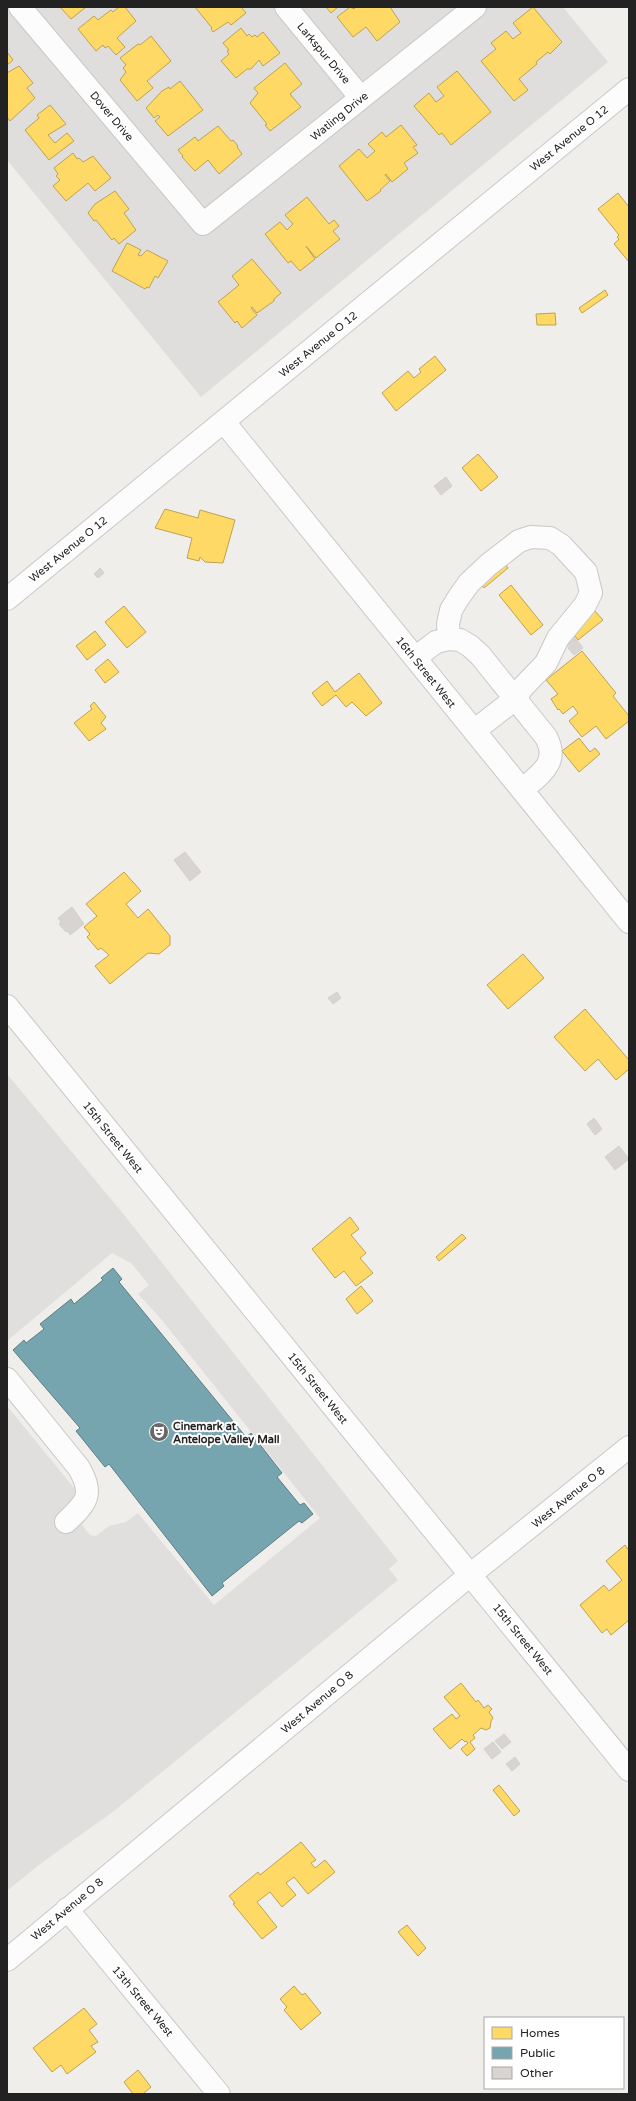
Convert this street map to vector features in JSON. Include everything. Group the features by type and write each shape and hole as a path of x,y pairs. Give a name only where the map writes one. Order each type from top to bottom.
{"street":[{"name":"Dover Drive","path":"20,7 203,224"},
{"name":"Larkspur Drive","path":"286,7 361,98"},
{"name":"Watling Drive","path":"203,224 475,7"},
{"name":"West Avenue O 12","path":"7,599 629,89"},
{"name":"16th Street West","path":"224,422 629,922"},
{"path":"449,639 448,624 451,610 459,597 469,583 501,553 513,544 531,538 550,538 561,545 586,572 591,593 585,605 558,638 546,663 522,688 515,699 474,731"},
{"path":"415,658 436,642 449,639 460,640 480,655 546,737 551,747 548,766 522,790"},
{"name":"15th Street West","path":"7,1006 629,1770"},
{"path":"7,1380 79,1468 88,1484 88,1492 81,1508 66,1522"},
{"name":"West Avenue O 8","path":"7,1960 66,1909 470,1575 629,1447"},
{"name":"13th Street West","path":"66,1909 220,2094"}],"shaded area":[{"path":"7,7 563,7 608,62 201,397 7,160"},
{"path":"7,1074 125,1216 398,1561 389,1569 398,1580 114,1811 40,1864 7,1891 7,1406 93,1511 82,1525 90,1535 96,1536 109,1526 126,1522 138,1513 214,1605 320,1518 161,1319 138,1294 149,1285 131,1263 112,1253 7,1341"}],"building: Homes":[{"path":"60,7 86,7 71,19"},
{"path":"119,7 125,7 136,21 117,38 125,47 116,55 108,46 105,48 103,45 96,51 78,29 94,16 98,20 111,10 113,12"},
{"path":"195,7 241,7 246,13 231,25 228,22 213,32 211,29 212,28"},
{"path":"326,7 338,7 331,13"},
{"path":"350,7 354,9 356,7 390,7 400,22 377,41 366,27 353,37 337,17"},
{"path":"533,7 562,42 550,54 548,52 536,62 537,64 519,79 528,90 514,101 481,61 496,49 491,43 506,31 513,39 521,33 513,23"},
{"path":"241,28 247,36 249,34 252,37 255,35 257,37 263,32 280,53 263,66 259,60 251,69 247,69 236,78 221,61 229,54 227,51 229,50 223,43"},
{"path":"151,36 171,61 147,81 153,88 137,101 120,80 126,72 123,68 126,65 120,58"},
{"path":"7,52 13,60 7,65"},
{"path":"285,63 302,84 290,94 301,107 270,131 265,125 267,124 250,103 258,93 254,88"},
{"path":"19,66 33,83 27,88 35,98 10,121 7,117 7,73"},
{"path":"457,71 491,112 451,145 442,133 439,135 414,106 429,93 436,102 444,96 437,87"},
{"path":"180,81 203,110 168,136 155,121 160,117 158,115 154,118 146,108 162,91 169,87 170,89"},
{"path":"50,105 66,124 48,135 55,143 67,133 74,141 49,160 25,130 39,118 37,115"},
{"path":"401,125 417,145 413,147 418,153 404,163 408,169 392,182 386,174 385,175 390,181 380,190 381,191 367,201 339,166 359,149 367,158 375,151 368,144 382,132 386,137"},
{"path":"218,126 231,141 233,140 242,154 219,174 208,160 195,171 182,157 183,156 178,150 195,137 198,141"},
{"path":"73,153 77,159 79,158 83,162 93,156 111,178 95,191 88,183 66,201 53,186 60,180 56,176 58,174 54,168"},
{"path":"115,191 129,209 124,213 136,230 119,244 114,238 112,240 96,220 94,221 88,213 95,204"},
{"path":"618,193 629,207 629,262 614,244 619,239 617,237 619,235 598,209"},
{"path":"307,197 329,224 334,220 339,226 333,231 340,239 316,258 306,246 315,259 300,271 291,261 288,263 265,234 280,222 287,230 293,224 285,215"},
{"path":"127,243 141,250 138,255 141,256 147,250 168,261 158,278 155,276 149,288 147,287 145,289 112,271"},
{"path":"252,259 281,293 274,299 274,301 257,313 252,307 251,308 257,315 242,328 237,321 235,323 218,302 239,285 232,276"},
{"path":"605,290 608,295 582,313 579,308"},
{"path":"555,313 556,325 537,325 536,314"},
{"path":"435,356 446,370 396,411 382,393 408,371 414,378 421,372 419,369"},
{"path":"478,454 498,477 481,491 462,468"},
{"path":"165,509 198,518 200,510 235,520 223,563 205,562 200,557 199,561 187,558 192,538 155,528"},
{"path":"504,563 508,568 484,588 480,583"},
{"path":"511,585 543,625 531,635 499,595"},
{"path":"124,606 146,632 127,648 105,622"},
{"path":"594,610 603,620 578,640 570,630"},
{"path":"95,631 106,645 87,660 76,646"},
{"path":"582,651 616,693 613,696 629,716 629,721 606,739 596,726 582,737 569,721 578,713 573,706 563,714 559,709 558,710 551,699 558,694 546,680"},
{"path":"108,659 119,672 105,683 95,670"},
{"path":"359,673 382,703 366,716 352,702 346,707 336,695 322,706 312,693 327,681 335,692"},
{"path":"94,702 106,717 101,723 106,729 89,741 74,723 92,709 90,706"},
{"path":"579,738 590,752 595,748 600,754 579,772 562,751"},
{"path":"124,872 141,891 126,904 138,918 148,909 170,936 170,945 159,954 148,953 110,984 95,966 109,955 101,948 98,950 87,937 90,934 84,927 97,916 86,904"},
{"path":"523,954 544,978 508,1009 487,985"},
{"path":"585,1009 629,1060 629,1069 616,1080 598,1059 585,1071 554,1037"},
{"path":"350,1217 359,1229 351,1235 366,1253 360,1258 373,1273 356,1286 344,1271 335,1278 312,1249"},
{"path":"462,1234 466,1238 439,1261 436,1257"},
{"path":"361,1286 373,1301 357,1314 346,1299"},
{"path":"625,1545 629,1551 629,1620 611,1635 607,1629 602,1633 580,1605 604,1585 609,1591 622,1580 606,1561"},
{"path":"461,1683 476,1702 478,1700 484,1708 488,1705 492,1709 489,1712 493,1718 490,1728 486,1730 481,1728 473,1735 475,1738 470,1742 475,1749 467,1756 461,1749 468,1743 466,1741 465,1742 462,1739 450,1749 433,1729 452,1714 456,1719 460,1716 444,1697"},
{"path":"499,1785 520,1811 514,1816 493,1790"},
{"path":"301,1842 316,1860 311,1863 315,1868 325,1860 335,1872 308,1894 294,1877 286,1883 296,1895 282,1907 270,1892 257,1902 277,1927 262,1939 233,1904 235,1903 229,1896 258,1872 260,1875"},
{"path":"407,1925 426,1948 418,1956 398,1932"},
{"path":"294,1986 302,1995 305,1993 321,2013 301,2030 284,2010 287,2007 280,1999"},
{"path":"84,2008 97,2024 89,2030 98,2042 91,2046 96,2052 67,2074 61,2065 52,2072 33,2048"},
{"path":"138,2070 151,2087 143,2094 133,2094 124,2082"}],"building: Public":[{"name":"Cinemark at Antelope Valley Mall","path":"113,1268 122,1279 119,1282 246,1437 251,1433 282,1473 277,1477 300,1505 304,1503 313,1514 302,1523 299,1521 222,1583 224,1586 212,1596 109,1464 105,1467 76,1431 80,1428 13,1350 24,1340 26,1343 44,1329 40,1324 71,1299 74,1304 103,1280 101,1278"}],"building: Other":[{"path":"446,477 452,486 441,495 434,486"},
{"path":"100,568 104,573 98,578 94,574"},
{"path":"572,635 576,640 565,648"},
{"path":"577,640 583,648 574,655 568,648"},
{"path":"185,852 201,872 190,881 174,860"},
{"path":"72,907 84,924 70,935 68,931 66,932 59,924 61,922 58,918"},
{"path":"337,992 341,998 333,1004 328,998"},
{"path":"594,1118 602,1129 595,1135 587,1124"},
{"path":"619,1146 629,1159 615,1170 605,1157"},
{"path":"504,1734 511,1742 502,1749 495,1741"},
{"path":"493,1742 501,1752 492,1759 484,1749"},
{"path":"515,1757 520,1764 512,1771 506,1764"}],"place":[{"name":"Cinemark at Antelope Valley Mall","path":"159,1432"}]}
